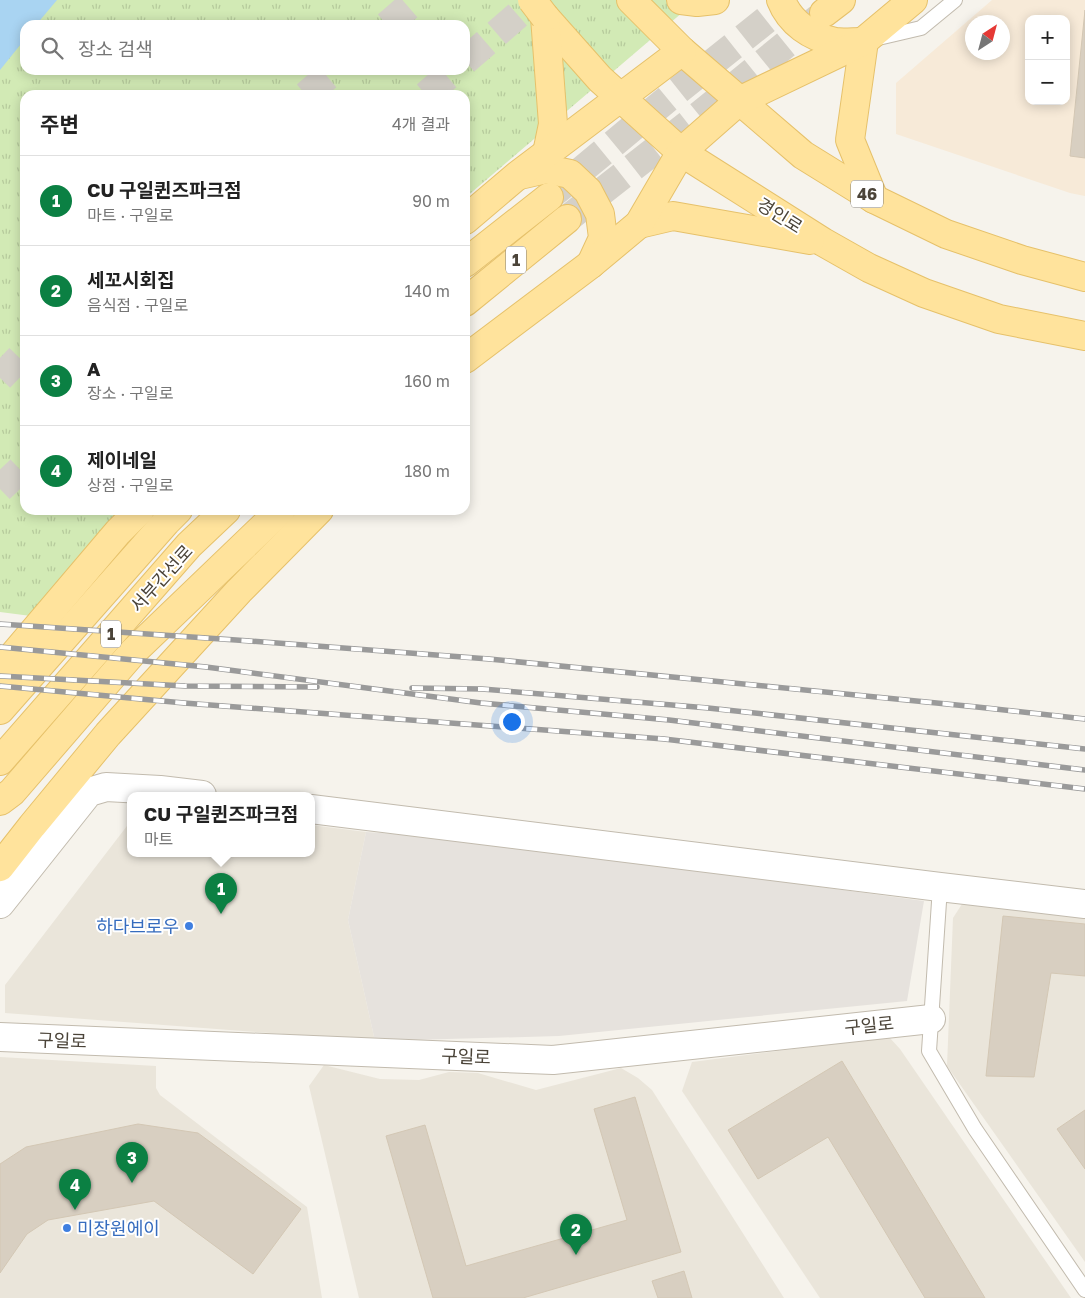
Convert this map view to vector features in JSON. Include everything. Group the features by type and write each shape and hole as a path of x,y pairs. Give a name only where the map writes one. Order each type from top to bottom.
{"main road":[{"name":"46","path":"632,0 682,52 803,156 874,199 946,234 1022,260 1085,277"},
{"path":"681,0 697,2 715,0"},
{"path":"781,0 792,20 814,35 836,42 864,42"},
{"path":"470,355 592,264 639,224 681,152 739,101 864,42 914,0"},
{"path":"538,8 553,124 547,153"},
{"name":"경인로","path":"538,8 600,79 681,152 823,242 869,268 924,292 999,319 1085,336"},
{"path":"864,42 850,140 874,199"},
{"path":"470,216 518,175 682,52"},
{"path":"518,175 546,169 562,172 570,174 588,191 600,214 603,238 592,264"},
{"name":"1","path":"470,259 549,197"},
{"path":"639,224 672,216 823,242"},
{"name":"1","path":"470,298 567,218"},
{"path":"0,670 118,532 135,515"},
{"name":"서부간선로","path":"0,710 173,515"},
{"name":"서부간선로","path":"0,761 189,544 221,515"},
{"path":"0,801 12,792 133,652 276,515"},
{"path":"0,867 108,734 239,591 313,515"}],"street":[{"path":"0,904 89,792 106,787 177,792"},
{"path":"315,810 940,888 1085,904"},
{"name":"구일로","path":"0,1037 553,1060 931,1019"}],"lane":[{"path":"864,42 921,28 955,0"},
{"path":"940,888 929,1051 975,1129 1085,1290"}],"shaded area":[{"path":"992,0 1085,0 1085,196 1070,193 896,134 896,83 965,23 965,60 1010,60 1010,15 975,15"},
{"path":"127,826 127,857 315,857 315,826 366,832 348,920 375,1041 5,1013 5,985"},
{"path":"366,832 468,839 924,901 907,1001 559,1036 375,1041 348,920"},
{"path":"962,904 1085,916 1085,1262 947,1066 953,918"},
{"path":"889,1037 900,1049 1071,1298 820,1298 682,1091 692,1062"},
{"path":"0,1057 156,1066 156,1088 160,1095 307,1207 322,1298 0,1298"},
{"path":"324,1065 380,1079 419,1080 449,1072 478,1073 536,1090 621,1068 638,1078 652,1090 784,1298 359,1298 309,1086"}],"green space":[{"path":"0,0 697,0 470,194 470,90 20,90 20,515 122,515 31,616 0,612"}],"water":[{"path":"0,0 57,0 40,20 20,20 20,45 0,70"}],"building":[{"path":"1085,10 1085,158 1070,156"},
{"path":"1003,916 1085,924 1085,976 1051,973 1034,1077 986,1076"},
{"path":"842,1061 985,1298 925,1298 828,1137 758,1179 728,1130"},
{"path":"635,1097 681,1252 523,1298 433,1298 386,1136 425,1125 466,1266 627,1220 594,1109"},
{"path":"1085,1110 1085,1169 1057,1129"},
{"path":"138,1124 198,1133 301,1209 253,1274 154,1201 48,1220 27,1234 0,1273 0,1164 26,1147"},
{"path":"684,1271 692,1298 658,1298 652,1281"}],"tunnel":[{"path":"393,20 416,0"},
{"path":"470,57 535,0"},
{"path":"549,197 791,0"},
{"path":"567,219 692,121 822,15"},
{"path":"312,90 329,75"},
{"path":"432,90 449,75"},
{"path":"0,378 20,357"},
{"path":"0,489 20,470"}],"railway":[{"path":"0,624 489,659 1085,719"},
{"path":"0,647 206,667 481,703 669,720 1085,770"},
{"path":"0,676 185,686 317,687"},
{"path":"0,686 184,703 664,739 1085,789"},
{"path":"412,688 482,689 708,708 1085,749"}],"place":[{"name":"CU 구일퀸즈파크점","path":"221,914"},
{"name":"하다브로우","path":"189,926"},
{"name":"A","path":"132,1183"},
{"name":"제이네일","path":"75,1210"},
{"name":"미장원에이","path":"67,1228"},
{"name":"세꼬시회집","path":"576,1255"}]}
